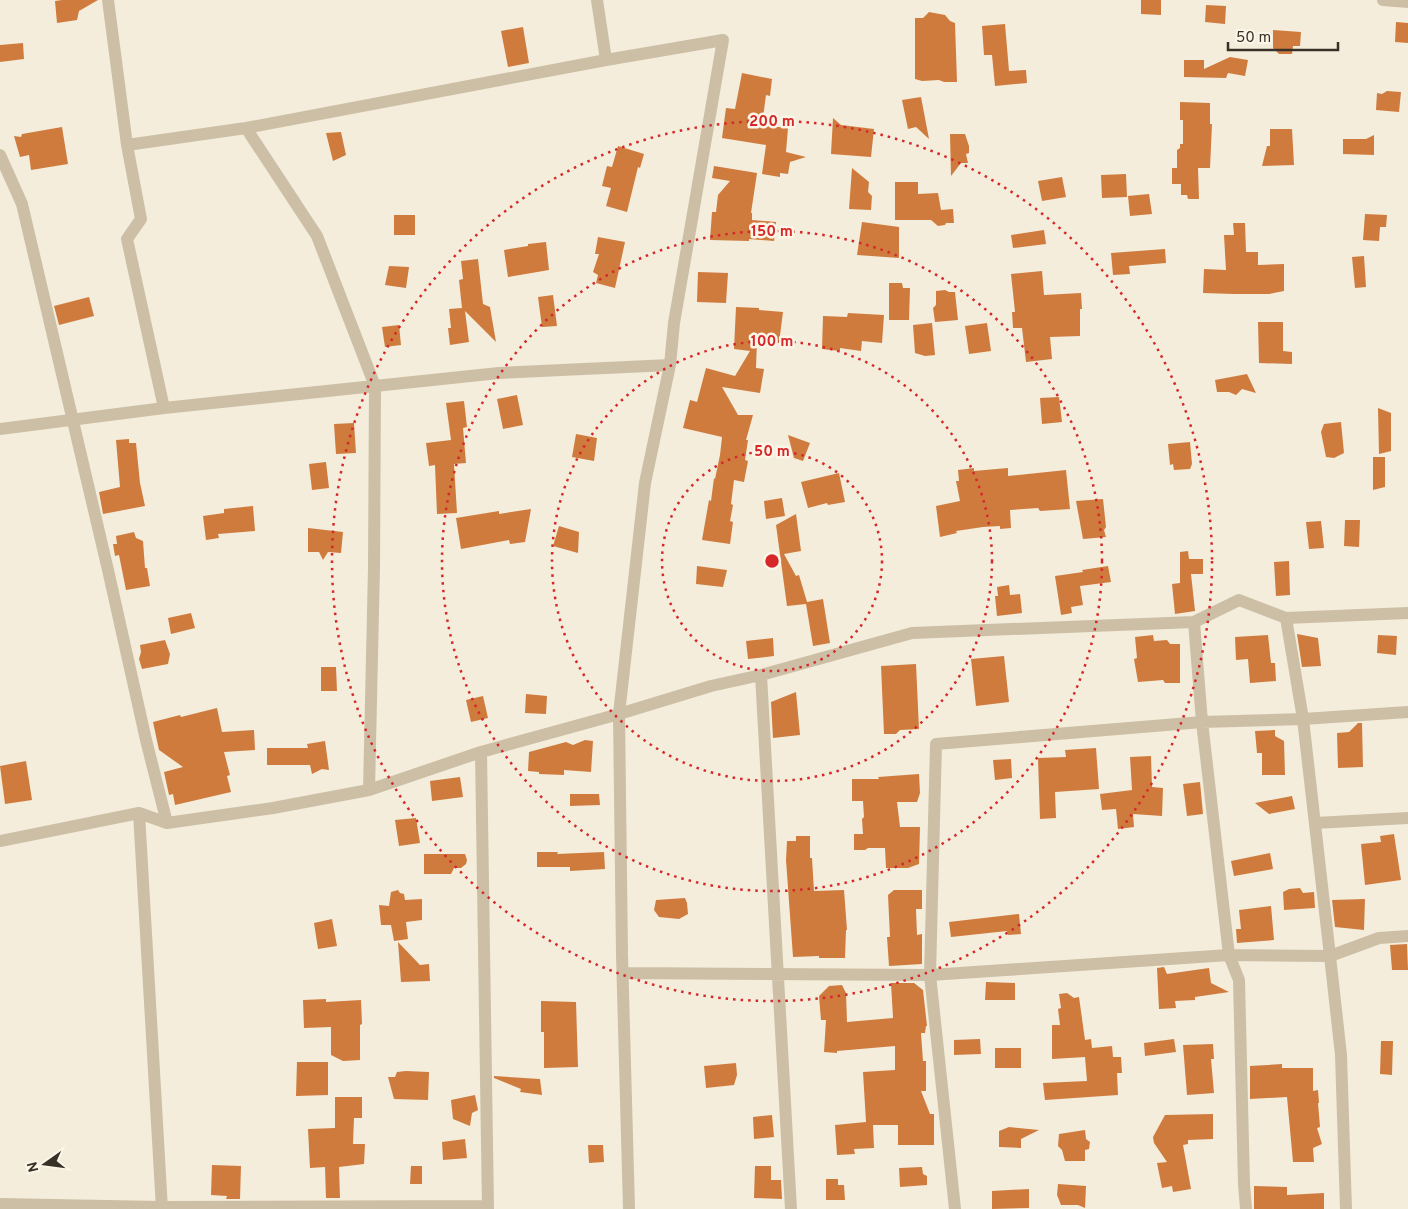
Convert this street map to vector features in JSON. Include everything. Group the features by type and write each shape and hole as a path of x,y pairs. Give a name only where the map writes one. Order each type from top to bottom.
{"street":[{"path":"108,0 128,145 141,219 127,239 164,408"},
{"path":"597,0 606,60"},
{"path":"1383,0 1408,2"},
{"path":"128,145 246,128 606,60 723,40 674,323 670,365 645,483 619,714 629,1209"},
{"path":"246,128 318,236 375,386 374,577 369,790"},
{"path":"0,155 22,204 146,740 167,823"},
{"path":"0,429 164,408 499,373 670,365"},
{"path":"0,840 139,813 167,823 273,808 369,790 481,752 619,714 711,686 761,675 912,633 1194,622 1239,600 1286,618 1408,612"},
{"path":"1286,618 1303,719 1341,1055 1346,1209"},
{"path":"1194,622 1202,722 1229,955 1239,980 1246,1209"},
{"path":"761,675 790,1209"},
{"path":"955,1209 930,975 936,744 1202,722 1303,719 1408,712"},
{"path":"0,1204 162,1208 488,1208 481,752"},
{"path":"139,813 162,1208"},
{"path":"1315,823 1408,818"},
{"path":"623,973 930,975 1229,955 1330,956 1379,938 1408,936"}],"building":[{"path":"98,0 79,11 77,20 57,23 55,1"},
{"path":"1141,0 1161,0 1161,15 1141,14"},
{"path":"1206,5 1226,6 1225,24 1205,22"},
{"path":"929,12 945,15 950,21 955,23 957,82 915,79 915,18 923,18"},
{"path":"1396,22 1408,23 1408,43 1395,42"},
{"path":"1005,24 1009,71 1026,70 1027,83 995,86 992,55 984,55 982,26"},
{"path":"523,27 529,63 508,67 501,31"},
{"path":"1273,30 1301,32 1300,46 1293,46 1292,54 1279,54 1273,48"},
{"path":"23,43 24,59 0,62 0,45"},
{"path":"1230,57 1248,60 1245,76 1228,73 1226,78 1184,77 1184,60 1204,60 1204,69"},
{"path":"742,73 772,79 770,96 766,95 762,125 788,128 786,152 806,157 790,162 788,174 780,173 780,177 762,174 766,145 722,138 726,108 735,109"},
{"path":"1387,91 1401,92 1399,112 1376,110 1377,93 1382,94"},
{"path":"921,97 929,139 916,127 908,129 902,100"},
{"path":"1180,102 1210,103 1210,124 1212,124 1210,168 1198,168 1199,199 1188,199 1187,195 1181,195 1181,184 1172,184 1172,168 1177,168 1177,150 1180,148 1180,144 1183,144 1183,120 1180,120"},
{"path":"833,118 841,125 874,129 871,157 831,154"},
{"path":"62,127 68,164 31,170 29,155 20,157 14,136 21,137 22,134"},
{"path":"1270,129 1292,129 1294,165 1262,166 1267,146 1270,146"},
{"path":"341,132 346,155 333,161 326,133"},
{"path":"950,134 965,134 969,146 969,153 966,154 968,163 961,163 951,176"},
{"path":"1374,135 1374,155 1343,154 1343,139 1366,139"},
{"path":"618,146 644,154 640,168 638,167 627,212 606,206 611,188 602,186 607,166 612,167"},
{"path":"714,166 757,173 751,213 752,220 776,222 774,241 749,239 749,241 710,240 712,212 716,212 718,195 730,181 712,178"},
{"path":"852,168 869,182 868,192 872,196 871,210 849,209"},
{"path":"1126,174 1127,197 1102,198 1101,175"},
{"path":"1062,177 1066,197 1042,201 1038,181"},
{"path":"895,182 918,182 918,194 938,193 941,210 953,209 954,223 938,226 931,220 895,220"},
{"path":"1149,194 1152,214 1130,216 1128,196"},
{"path":"1365,214 1387,215 1386,227 1380,227 1379,241 1363,240"},
{"path":"394,215 415,215 415,235 394,235"},
{"path":"862,222 899,227 899,258 857,255"},
{"path":"1233,223 1245,223 1246,252 1258,252 1258,265 1284,264 1284,291 1269,294 1203,293 1204,269 1226,270 1224,235 1234,235"},
{"path":"1044,230 1046,244 1013,248 1011,235"},
{"path":"598,237 625,242 615,288 596,283 598,275 593,272 599,254 595,254"},
{"path":"546,242 549,270 508,277 504,250"},
{"path":"1165,249 1166,263 1129,266 1130,274 1113,275 1111,253"},
{"path":"1364,256 1366,287 1355,288 1352,257"},
{"path":"478,259 483,304 490,307 496,342 465,311 469,342 450,345 448,328 451,328 449,309 462,308 459,280 463,279 461,261"},
{"path":"389,266 409,267 406,288 385,285"},
{"path":"1042,271 1044,295 1081,293 1080,336 1050,337 1052,359 1026,362 1022,328 1013,328 1012,312 1015,312 1011,274"},
{"path":"698,272 728,273 726,303 697,302"},
{"path":"889,283 902,283 903,288 910,288 909,320 889,320"},
{"path":"936,291 955,292 958,320 935,322 933,308 936,305"},
{"path":"553,295 557,326 542,327 538,297"},
{"path":"89,297 94,316 59,325 54,306"},
{"path":"736,307 783,312 779,343 757,340 756,368 764,369 760,393 722,387 738,415 753,415 746,440 748,440 745,460 748,461 744,482 734,480 730,521 733,522 730,544 702,540 722,437 683,428 690,400 697,402 706,368 735,376 750,351 734,349"},
{"path":"848,313 884,315 882,343 862,341 861,351 840,348 840,351 822,349 823,316 847,317"},
{"path":"1258,322 1283,322 1283,351 1292,352 1292,364 1259,363"},
{"path":"932,323 935,355 925,356 915,353 913,325"},
{"path":"987,323 991,351 969,354 965,326"},
{"path":"399,325 401,345 385,347 382,327"},
{"path":"1247,374 1256,393 1242,389 1236,395 1229,392 1217,392 1215,380"},
{"path":"517,395 523,425 503,429 497,399"},
{"path":"1059,397 1062,422 1042,424 1040,398"},
{"path":"464,401 467,427 463,428 466,463 454,464 457,513 437,514 435,465 429,466 426,443 451,440 446,403"},
{"path":"1378,408 1391,413 1391,451 1379,454"},
{"path":"1341,422 1344,453 1334,458 1326,457 1321,432 1324,424"},
{"path":"354,423 356,453 336,454 334,424"},
{"path":"576,434 597,438 594,461 572,457"},
{"path":"788,435 810,443 803,461 794,458"},
{"path":"129,439 129,443 136,443 140,483 145,506 103,514 99,492 120,487 116,440"},
{"path":"1190,442 1192,464 1190,469 1174,470 1173,464 1170,465 1168,444"},
{"path":"1373,457 1385,457 1385,487 1373,490"},
{"path":"326,462 329,488 312,490 309,464"},
{"path":"974,468 974,471 1008,468 1008,476 1066,470 1070,509 1040,511 1038,508 1010,510 1011,528 1000,529 1000,526 983,527 956,531 957,533 940,537 936,506 960,501 956,481 959,481 958,470"},
{"path":"839,473 845,502 828,505 827,503 808,508 801,482"},
{"path":"782,498 785,516 766,519 764,501"},
{"path":"1103,499 1106,537 1083,539 1076,501"},
{"path":"253,506 255,531 218,534 219,538 206,540 203,516 224,513 224,509"},
{"path":"531,509 525,542 510,544 509,540 461,549 456,518 499,511 499,514"},
{"path":"796,514 801,551 784,554 796,576 799,575 807,602 823,599 830,643 813,646 806,604 787,606 776,525"},
{"path":"1345,520 1360,520 1359,547 1344,546"},
{"path":"1321,521 1324,548 1309,549 1306,522"},
{"path":"559,526 579,532 578,553 553,546"},
{"path":"308,528 343,532 341,553 328,552 323,560 319,552 308,552"},
{"path":"134,532 136,538 143,541 145,568 147,568 150,586 126,590 119,555 115,556 113,544 117,544 116,536"},
{"path":"1188,551 1189,559 1203,559 1203,574 1191,574 1195,611 1175,614 1172,584 1180,583 1180,552"},
{"path":"1289,561 1290,595 1276,596 1274,562"},
{"path":"697,566 727,570 723,587 696,584"},
{"path":"1108,566 1111,582 1080,586 1083,605 1071,607 1072,613 1061,615 1055,576"},
{"path":"1009,585 1010,595 1020,594 1022,613 997,616 995,596 998,596 997,587"},
{"path":"191,613 195,628 171,634 168,618"},
{"path":"1297,634 1318,638 1321,666 1302,667"},
{"path":"1153,635 1154,641 1167,640 1170,644 1180,644 1180,683 1165,683 1163,680 1138,682 1134,659 1137,658 1135,637"},
{"path":"1268,635 1271,663 1275,663 1276,681 1250,683 1248,659 1236,660 1235,637"},
{"path":"1378,635 1397,636 1396,655 1377,653"},
{"path":"773,638 774,656 748,659 746,641"},
{"path":"165,640 170,654 168,664 142,669 139,659 140,645"},
{"path":"1004,656 1009,702 976,706 971,659"},
{"path":"916,664 919,729 900,730 896,734 884,734 881,666"},
{"path":"321,667 336,667 337,691 321,691"},
{"path":"796,692 800,735 773,738 771,702"},
{"path":"526,694 547,696 546,714 525,713"},
{"path":"483,696 488,718 471,722 466,700"},
{"path":"217,708 222,732 254,730 255,750 224,752 230,775 227,776 231,792 175,805 173,794 169,795 164,772 183,767 159,750 153,722"},
{"path":"1358,723 1362,723 1363,767 1338,768 1337,733 1349,732"},
{"path":"1275,730 1275,736 1284,741 1285,775 1262,775 1262,753 1257,753 1255,731"},
{"path":"585,740 593,741 591,772 564,770 564,775 539,774 539,772 528,771 529,752 566,742 573,745"},
{"path":"325,741 329,770 322,769 312,774 310,765 267,765 267,748 308,748 307,744"},
{"path":"1096,748 1099,789 1055,792 1056,818 1040,819 1038,758 1066,757 1065,750"},
{"path":"1151,756 1152,787 1163,788 1162,816 1133,814 1134,827 1118,829 1116,809 1102,810 1100,794 1132,790 1130,757"},
{"path":"1011,759 1012,778 995,780 993,760"},
{"path":"26,761 32,800 5,804 0,766"},
{"path":"919,774 920,793 917,802 897,802 900,827 920,827 919,864 908,868 886,868 885,848 854,850 854,834 863,834 862,819 864,817 863,801 852,801 852,779 879,779 878,777"},
{"path":"460,777 463,797 432,801 430,781"},
{"path":"1200,782 1203,814 1187,816 1183,784"},
{"path":"570,794 599,794 600,805 570,806"},
{"path":"1292,796 1295,809 1269,814 1255,803"},
{"path":"416,818 420,843 399,846 395,820"},
{"path":"1394,834 1401,880 1365,885 1361,844 1381,842 1380,836"},
{"path":"796,836 810,836 810,858 812,858 814,891 844,890 847,930 845,958 793,957 786,860 787,841 796,841"},
{"path":"537,852 558,852 557,854 604,852 605,869 570,871 570,867 537,867"},
{"path":"1270,853 1273,869 1234,876 1231,861"},
{"path":"424,854 465,854 467,860 466,864 461,868 454,868 451,874 424,874"},
{"path":"1300,888 1303,893 1314,892 1315,908 1284,910 1283,892 1289,889"},
{"path":"398,890 404,894 405,900 422,899 422,920 406,922 408,939 394,941 391,925 381,925 379,905 389,906 391,892"},
{"path":"894,890 922,890 922,909 916,909 917,935 922,934 922,964 889,966 887,937 890,937 888,895"},
{"path":"685,898 688,914 679,919 659,917 654,910 656,900"},
{"path":"1365,899 1364,930 1335,927 1332,900"},
{"path":"1271,906 1274,940 1237,943 1236,929 1241,929 1239,910"},
{"path":"1019,914 1021,934 1008,935 1007,931 951,937 949,922"},
{"path":"332,919 337,946 318,949 314,923"},
{"path":"398,942 420,965 429,964 430,981 401,982"},
{"path":"1407,944 1408,970 1392,970 1390,945"},
{"path":"1164,967 1167,974 1209,968 1211,983 1229,992 1195,997 1195,1000 1175,1001 1176,1008 1159,1009 1157,968"},
{"path":"986,982 1015,983 1015,1000 985,1000"},
{"path":"891,983 914,983 923,990 927,1026 925,1033 921,1033 923,1061 926,1061 926,1091 921,1091 930,1114 934,1114 934,1145 898,1145 898,1125 873,1125 874,1148 854,1149 855,1154 837,1155 835,1125 866,1122 863,1072 895,1070 895,1046 837,1051 837,1053 824,1052 826,1020 821,1020 819,996 829,986 842,985 846,993 847,1022 893,1018"},
{"path":"1067,993 1074,998 1079,997 1085,1040 1091,1039 1092,1048 1112,1046 1113,1057 1121,1057 1122,1073 1117,1073 1118,1095 1045,1100 1043,1083 1087,1081 1085,1057 1052,1059 1052,1025 1060,1025 1058,1009 1061,1008 1059,994"},
{"path":"326,999 326,1002 361,1000 360,1060 343,1061 331,1055 331,1027 304,1028 303,1000"},
{"path":"541,1001 576,1002 578,1067 544,1068 544,1032 541,1032"},
{"path":"980,1039 981,1054 954,1055 954,1040"},
{"path":"1174,1039 1176,1052 1145,1056 1144,1043"},
{"path":"1381,1041 1393,1041 1392,1075 1380,1074"},
{"path":"1213,1044 1214,1059 1211,1059 1214,1093 1187,1095 1183,1045"},
{"path":"995,1048 1021,1048 1021,1068 995,1068"},
{"path":"297,1062 328,1062 328,1095 296,1096"},
{"path":"736,1063 737,1075 734,1085 706,1088 704,1066"},
{"path":"1282,1064 1282,1068 1313,1068 1313,1091 1318,1090 1319,1103 1320,1127 1317,1128 1322,1144 1313,1148 1314,1162 1293,1162 1287,1097 1250,1099 1250,1066"},
{"path":"397,1072 429,1072 428,1100 394,1099 388,1077 395,1077"},
{"path":"494,1076 540,1079 542,1095 520,1092 521,1089 494,1078"},
{"path":"475,1095 478,1110 472,1113 470,1126 453,1119 451,1100"},
{"path":"335,1097 362,1097 362,1118 354,1118 353,1144 365,1144 364,1164 339,1167 340,1198 326,1198 325,1167 310,1168 308,1129 335,1128"},
{"path":"1213,1114 1213,1139 1188,1140 1188,1144 1183,1145 1191,1189 1173,1192 1172,1186 1162,1188 1157,1163 1167,1162 1154,1143 1153,1137 1165,1115"},
{"path":"772,1115 774,1137 754,1139 753,1117"},
{"path":"1009,1127 1039,1130 1021,1139 1021,1148 999,1147 999,1131"},
{"path":"1085,1130 1086,1139 1090,1142 1089,1149 1085,1150 1085,1161 1065,1161 1062,1150 1058,1146 1059,1134"},
{"path":"465,1139 467,1158 443,1160 442,1142"},
{"path":"588,1145 603,1145 604,1162 589,1163"},
{"path":"212,1165 241,1166 240,1199 226,1199 227,1196 211,1195"},
{"path":"411,1166 422,1166 422,1184 410,1184"},
{"path":"755,1166 771,1166 771,1180 781,1180 782,1199 754,1198"},
{"path":"922,1167 923,1174 927,1176 927,1185 900,1187 899,1168"},
{"path":"826,1179 838,1179 838,1185 844,1185 845,1200 826,1200"},
{"path":"1058,1184 1086,1186 1085,1208 1078,1205 1061,1205 1057,1195"},
{"path":"1254,1186 1287,1187 1287,1195 1324,1193 1324,1209 1254,1209"},
{"path":"1029,1189 1029,1208 992,1209 992,1191"}]}
